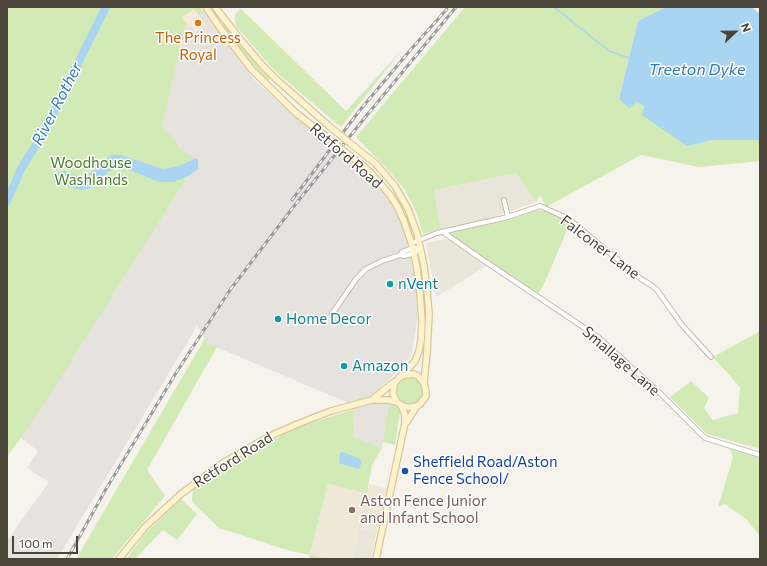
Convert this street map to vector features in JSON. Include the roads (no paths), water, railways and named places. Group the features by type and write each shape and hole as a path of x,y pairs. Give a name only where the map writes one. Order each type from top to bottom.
{"main road":[{"name":"Retford Road","path":"206,7 252,70 296,113 372,174 390,195 404,221 413,248 419,281 421,304 421,341 415,361 398,379 372,400"},
{"name":"Retford Road","path":"215,7 263,66 330,127 376,164 398,191 408,209 419,240 426,282 429,333 424,383"},
{"path":"376,559 405,423 405,415 393,394 394,385 398,379 409,374 414,374 422,379 426,396 420,404 412,408 399,404"},
{"name":"Retford Road","path":"119,559 145,527 181,494 223,463 270,436 331,411 372,400 388,400 399,404"},
{"path":"405,423 416,406"}],"street":[{"path":"504,200 508,217"},
{"name":"Falconer Lane","path":"332,314 356,280 366,270 382,261 400,255 404,256 419,240 444,232 508,217 539,206 569,219 641,279 657,290 682,325 711,358"},
{"name":"Smallage Lane","path":"444,232 480,258 598,337 663,396 705,438 760,455"},
{"path":"413,248 421,248"}],"water":[{"name":"Treeton Dyke","path":"666,7 752,7 760,14 760,140 713,140 687,146 642,115 644,106 637,102 629,108 619,99 638,21"},
{"path":"111,155 121,155 163,169 176,167 195,158 198,160 198,169 188,176 174,182 159,182 120,166 108,172 92,188 81,190 54,182 54,176 59,172 65,171 82,178 87,176"},
{"path":"343,452 360,459 360,468 358,469 339,463 340,453"}],"waterway":[{"name":"River Rother","path":"7,201 21,169 45,130 106,7"},
{"path":"554,7 609,51 629,58"}],"railway":[{"path":"67,559 106,489 176,373 230,290 291,210 456,7"},
{"path":"292,200 360,110 447,9"}],"place":[{"name":"The Princess Royal","path":"198,23"},
{"name":"nVent","path":"390,284"},
{"name":"Home Decor","path":"278,319"},
{"name":"Amazon","path":"344,366"},
{"name":"Sheffield Road/Aston Fence School/","path":"405,471"},
{"name":"Aston Fence Junior and Infant School","path":"352,510"}],"park label":[{"name":"Woodhouse Washlands","path":"91,172"}]}
